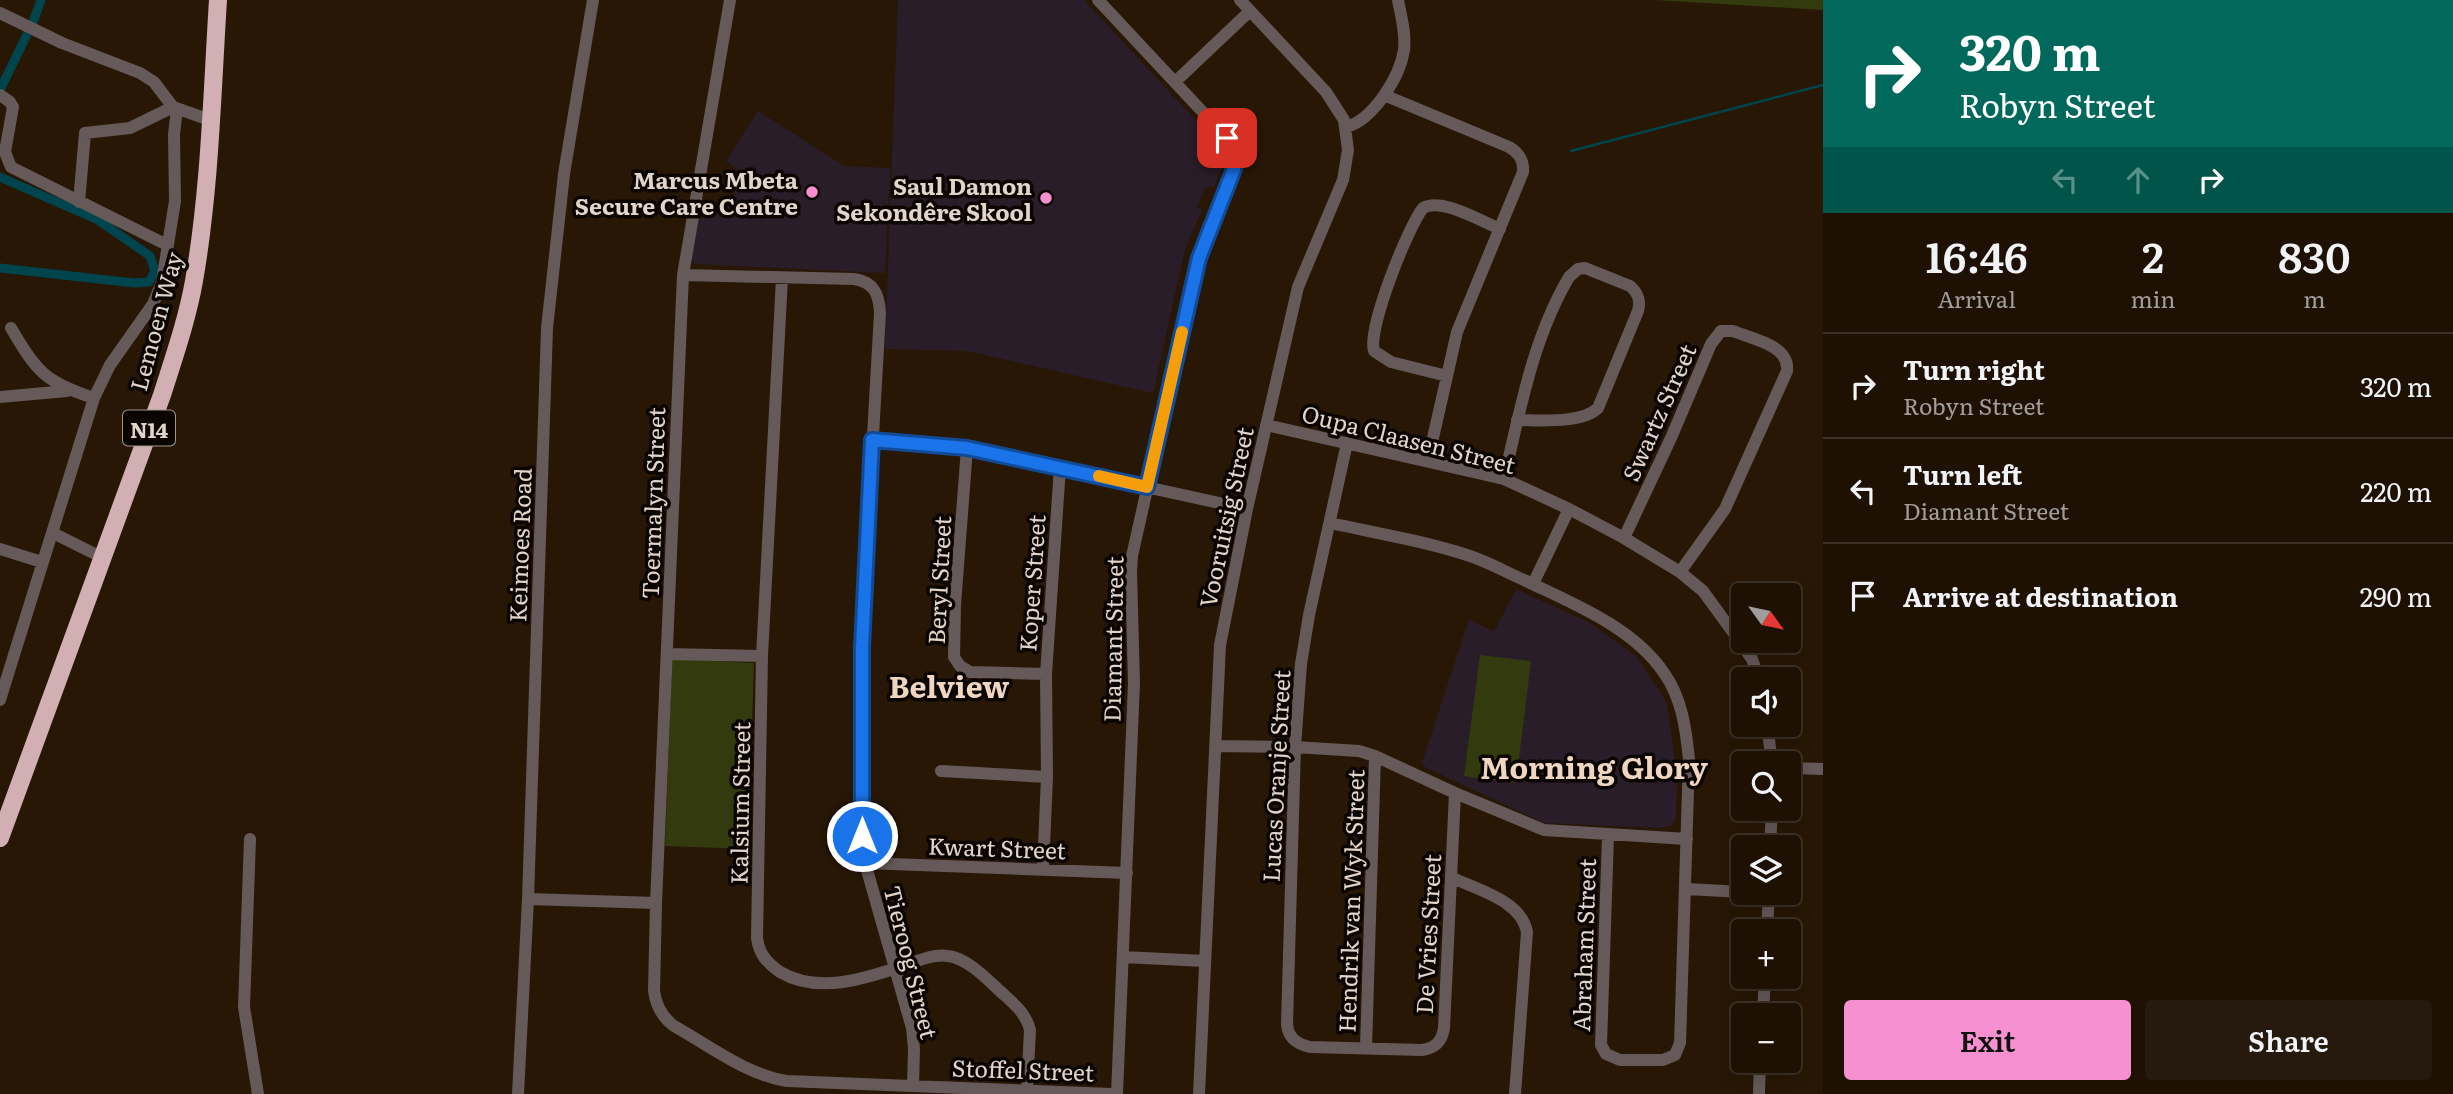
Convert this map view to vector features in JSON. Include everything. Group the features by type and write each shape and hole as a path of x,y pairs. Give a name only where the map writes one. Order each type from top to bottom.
{"highway":[{"name":"Lemoen Way","path":"0,838 163,395 183,330 203,220 218,0"}],"street":[{"name":"Keimoes Road","path":"518,1094 528,899 547,328 564,174 593,0"},
{"name":"Toermalyn Street","path":"659,1010 654,991 656,902 683,275 730,0"},
{"name":"Diamant Street","path":"1098,0 1227,138 1235,160 1233,174 1199,258 1147,487 1131,572 1134,662 1117,1094"},
{"name":"Vooruitsig Street","path":"1199,1094 1220,645 1247,509 1301,276 1346,171 1349,150 1346,127 1326,92 1240,0"},
{"path":"1346,127 1365,118 1384,95 1401,61 1404,50 1403,26 1398,0"},
{"path":"1175,82 1250,11"},
{"path":"0,13 42,34 140,73 154,82 175,108 210,120"},
{"path":"1384,95 1509,147 1520,156 1523,172 1457,332 1428,460"},
{"path":"4,97 13,108 5,152 8,164 19,172 167,245"},
{"path":"79,202 85,134 130,128 175,108"},
{"path":"0,697 94,398 110,365 153,304 162,282 176,190 175,108"},
{"path":"1447,376 1391,362 1374,351 1372,339 1380,306 1423,208 1429,204 1443,205 1500,229"},
{"path":"141,233 171,225"},
{"path":"1504,478 1517,420 1532,360 1569,277 1578,269 1586,268 1636,290 1640,301 1638,311 1598,408 1588,416 1570,419 1517,420"},
{"name":"Tieroog Street","path":"683,275 860,280 876,292 880,313 862,647 862,836 865,863 912,1028 913,1086"},
{"name":"Kalsium Street","path":"782,278 762,656 757,938 760,952 774,968 787,975 822,983 848,981 927,958 947,956 967,964 1018,1007 1029,1025 1027,1091"},
{"path":"11,328 44,375 60,386 94,398"},
{"name":"Swartz Street","path":"1624,538 1671,438 1705,356 1717,335 1728,330 1733,331 1774,347 1784,356 1787,371 1725,509 1680,572"},
{"path":"0,397 71,391"},
{"name":"Oupa Claasen Street","path":"1266,425 1504,478 1569,509 1680,572 1703,591 1717,607 1755,667"},
{"path":"872,440 967,448 1247,509"},
{"name":"Lucas Oranje Street","path":"1347,443 1303,650 1295,747 1287,1029 1295,1041 1310,1047 1366,1048"},
{"name":"Beryl Street","path":"967,448 954,657 960,666 970,672 1046,674"},
{"name":"Koper Street","path":"1043,869 1047,777 1046,674 1060,467"},
{"path":"1533,584 1569,509"},
{"path":"1330,523 1473,557 1578,607 1629,638 1654,660 1665,674 1682,715 1686,736 1689,759 1686,888 1731,891"},
{"path":"53,533 103,558"},
{"path":"0,550 42,562"},
{"path":"667,654 762,656"},
{"path":"1216,746 1353,750 1375,756 1544,830 1687,839"},
{"name":"Hendrik van Wyk Street","path":"1366,1048 1375,756"},
{"path":"1801,768 1823,769"},
{"path":"941,771 1047,777"},
{"name":"De Vries Street","path":"1366,1048 1429,1049 1443,1036 1455,793"},
{"name":"Abraham Street","path":"1608,836 1601,1045 1606,1054 1619,1060 1662,1060 1675,1055 1680,1043 1686,888"},
{"path":"250,839 244,1007 258,1094"},
{"name":"Kwart Street","path":"865,863 1127,873"},
{"path":"1451,877 1508,904 1525,920 1527,932 1515,1094"},
{"path":"528,899 656,902"},
{"path":"1123,957 1205,961"},
{"name":"Stoffel Street","path":"659,1010 674,1026 771,1079 1112,1094"},
{"path":"1759,1094 1760,1073"}],"shaded area":[{"name":"Saul Damon Sekondêre Skool","path":"898,0 1084,0 1221,147 1224,164 1214,186 1205,188 1197,207 1202,210 1185,249 1153,393 967,351 885,349"},
{"name":"Marcus Mbeta Secure Care Centre","path":"758,111 844,166 890,168 885,273 695,264 688,256 695,223 736,194 733,191 742,173 726,161"},
{"path":"1516,589 1590,623 1636,656 1667,703 1677,779 1676,820 1670,826 1663,828 1544,823 1425,767 1422,763 1469,619 1494,632"}],"green space":[{"path":"1655,0 1823,0 1823,10"},
{"path":"1480,655 1531,661 1516,783 1464,776"},
{"path":"672,659 754,663 748,849 665,846"}],"waterway":[{"path":"0,90 41,0"},
{"path":"1571,151 1823,85"},
{"path":"0,177 98,220 150,256 155,271 149,282 134,283 0,268"}],"slow traffic":[{"path":"1099,476 1147,487 1182,332"}],"place":[{"name":"Marcus Mbeta Secure Care Centre","path":"812,192"},
{"name":"Saul Damon Sekondêre Skool","path":"1046,198"}],"district":[{"name":"Belview","path":"949,685"},
{"name":"Morning Glory","path":"1594,766"}],"route":[{"path":"862,836 862,647 872,440 967,448 1147,487 1199,258 1233,174 1235,156 1227,138"}]}
